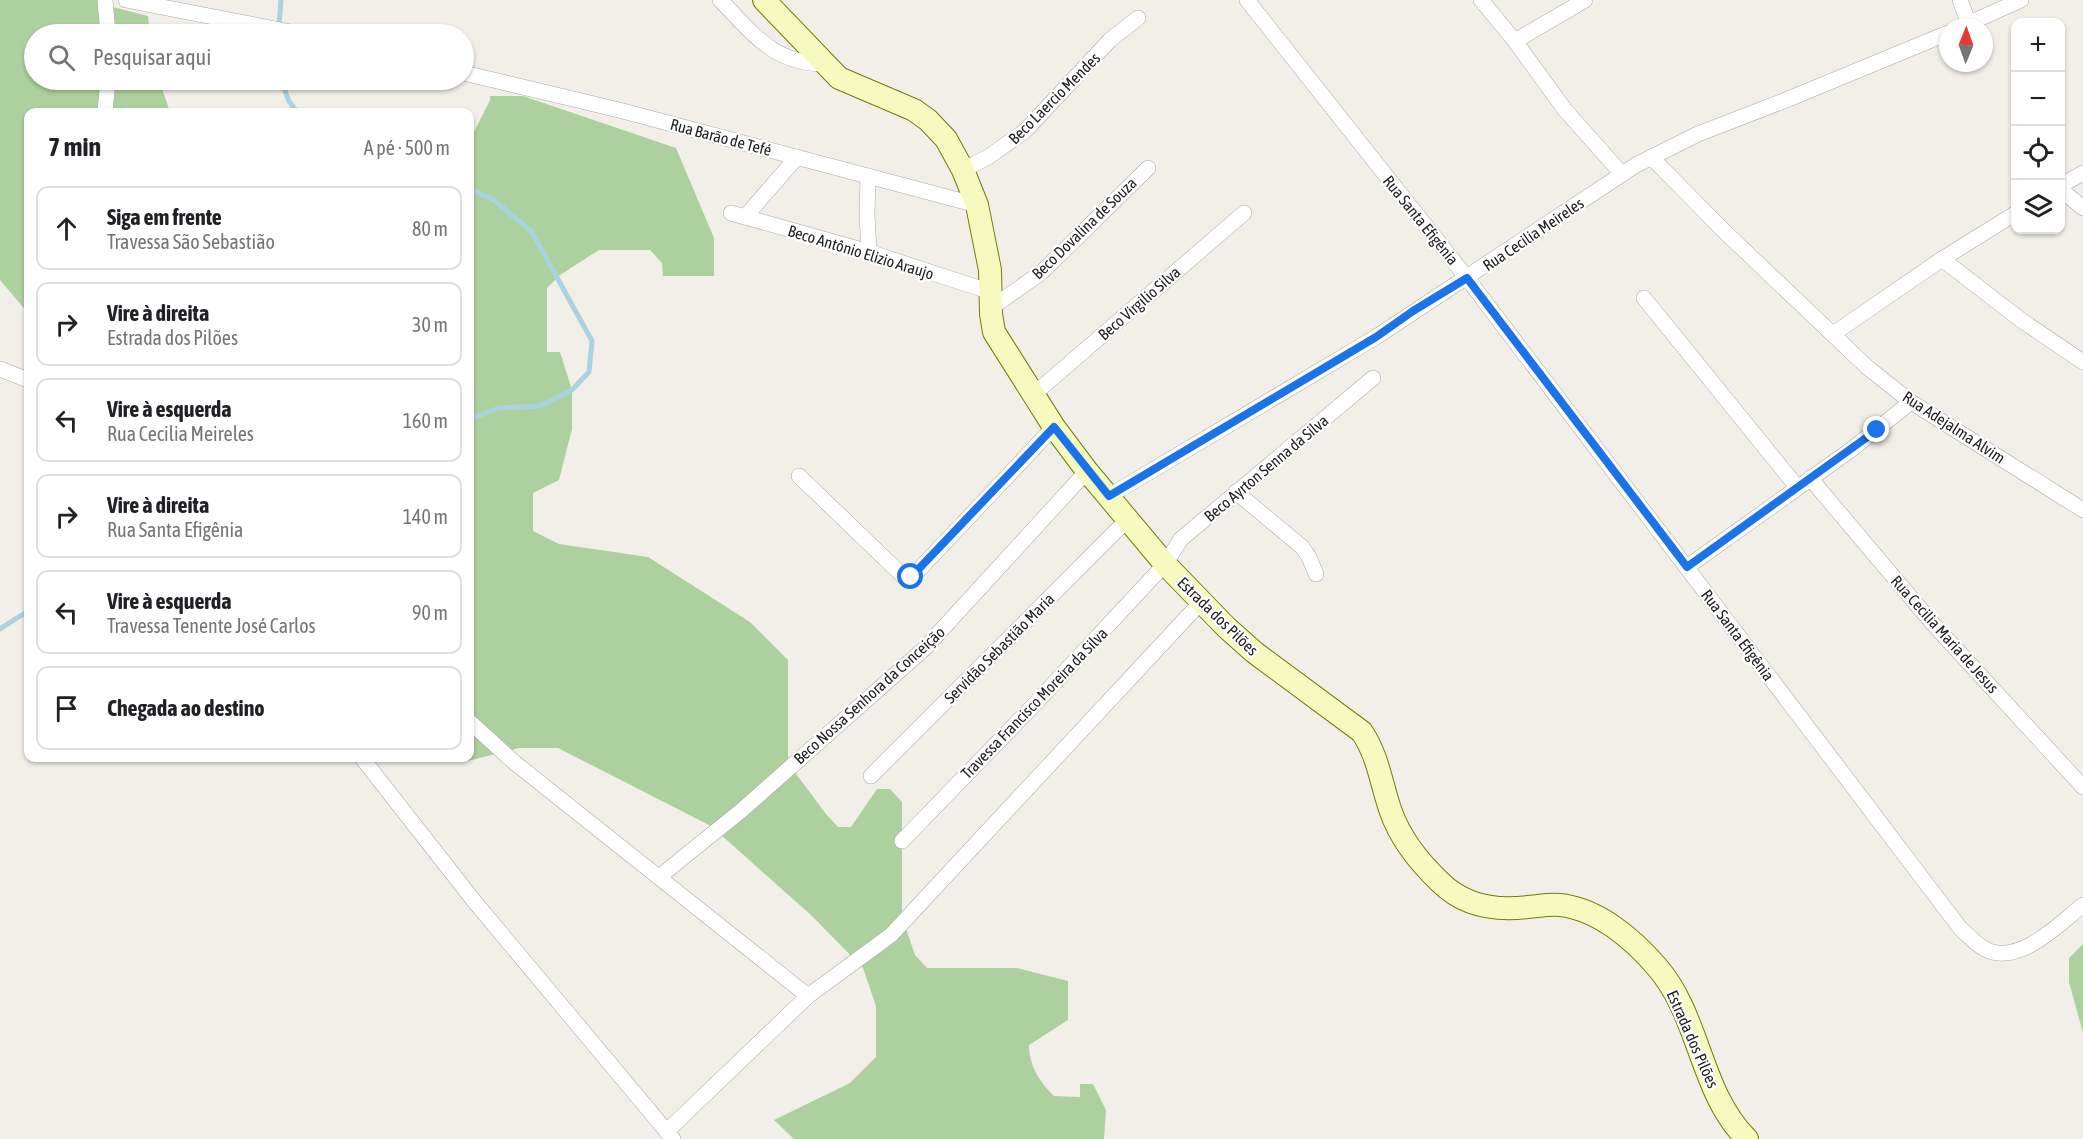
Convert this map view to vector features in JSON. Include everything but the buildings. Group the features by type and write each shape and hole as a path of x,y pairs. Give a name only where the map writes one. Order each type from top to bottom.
{"street":[{"path":"105,0 107,24"},
{"path":"126,0 252,24"},
{"path":"720,0 768,47 786,58 809,64 826,64"},
{"name":"Estrada dos Pilões","path":"764,0 839,78 914,110 928,120 946,139 963,170 977,205 987,248 994,332 1054,427 1127,520 1165,564 1202,601 1254,652 1362,732 1372,747 1399,832 1412,852 1442,884 1468,902 1480,906 1507,909 1561,905 1594,914 1636,947 1657,967 1682,1005 1725,1112 1747,1139"},
{"name":"Rua Santa Efigênia","path":"1247,0 1467,278 1960,928 1987,950 2010,953 2024,950 2083,905"},
{"path":"1481,0 1515,41 1565,110 1622,174"},
{"path":"1515,41 1585,0"},
{"path":"1960,0 1964,18"},
{"path":"1981,18 2022,0"},
{"name":"Beco Laercio Mendes","path":"963,170 998,151 1025,131 1110,40 1138,18"},
{"name":"Rua Cecilia Meireles","path":"1109,496 1376,337 1651,156 1698,134 1939,37"},
{"name":"Rua Barão de Tefé","path":"474,75 620,110 977,205"},
{"path":"105,108 107,90"},
{"name":"Rua Adejalma Alvim","path":"1651,156 1725,232 1867,367 1911,402 2083,510"},
{"name":"Beco Antônio Elizio Araujo","path":"796,157 738,215 869,252 991,300"},
{"name":"Beco Dovalina de Souza","path":"991,300 1042,272 1148,168"},
{"path":"2065,184 2083,173"},
{"path":"868,176 869,252"},
{"path":"2065,191 2083,208"},
{"name":"Beco Virgilio Silva","path":"1034,394 1244,213"},
{"path":"1833,334 1941,259 2011,216"},
{"path":"1941,259 2021,320 2083,362"},
{"path":"1644,298 1797,487"},
{"path":"0,369 24,378"},
{"name":"Beco Ayrton Senna da Silva","path":"1165,564 1181,539 1373,378"},
{"path":"1687,567 1852,449 1911,402"},
{"path":"799,476 903,576 913,576 1054,427"},
{"name":"Beco Nossa Senhora da Conceição","path":"659,877 742,810 924,649 1088,471"},
{"name":"Rua Cecilia Maria de Jesus","path":"1810,478 1934,625 2083,787"},
{"path":"1236,492 1302,547 1310,557 1316,574"},
{"name":"Servidão Sebastião Maria","path":"871,776 1127,520"},
{"name":"Travessa Francisco Moreira da Silva","path":"902,842 1165,564"},
{"path":"365,762 474,901 670,1135 808,996 891,935 1202,601"},
{"path":"474,726 515,763 808,996"}],"green space":[{"path":"0,0 97,0 101,4 148,16 149,24 24,24 24,90 162,90 169,108 24,108 24,308 0,280"},
{"path":"490,96 523,96 676,148 714,238 714,276 663,276 662,263 650,250 599,250 560,275 547,288 547,352 560,352 572,390 572,429 559,480 533,493 533,531 559,544 648,557 750,622 788,660 788,763 826,814 838,827 851,827 877,789 890,789 902,802 902,917 915,955 927,968 1017,968 1068,981 1068,1020 1029,1045 1031,1060 1040,1079 1054,1096 1080,1097 1080,1084 1093,1084 1106,1110 1104,1139 794,1139 774,1120 850,1083 876,1057 876,1006 863,968 812,916 711,826 558,748 519,748 474,759 474,132"},
{"path":"2083,944 2083,1033 2069,982 2069,958"}],"waterway":[{"path":"279,24 281,0"},
{"path":"285,90 294,108"},
{"path":"474,191 494,200 532,232 592,341 589,372 572,390 540,406 499,408 474,417"},
{"path":"0,629 24,614"}],"route":[{"path":"911,577 1054,427 1109,496 1376,337 1467,278 1687,567 1877,430"}]}
